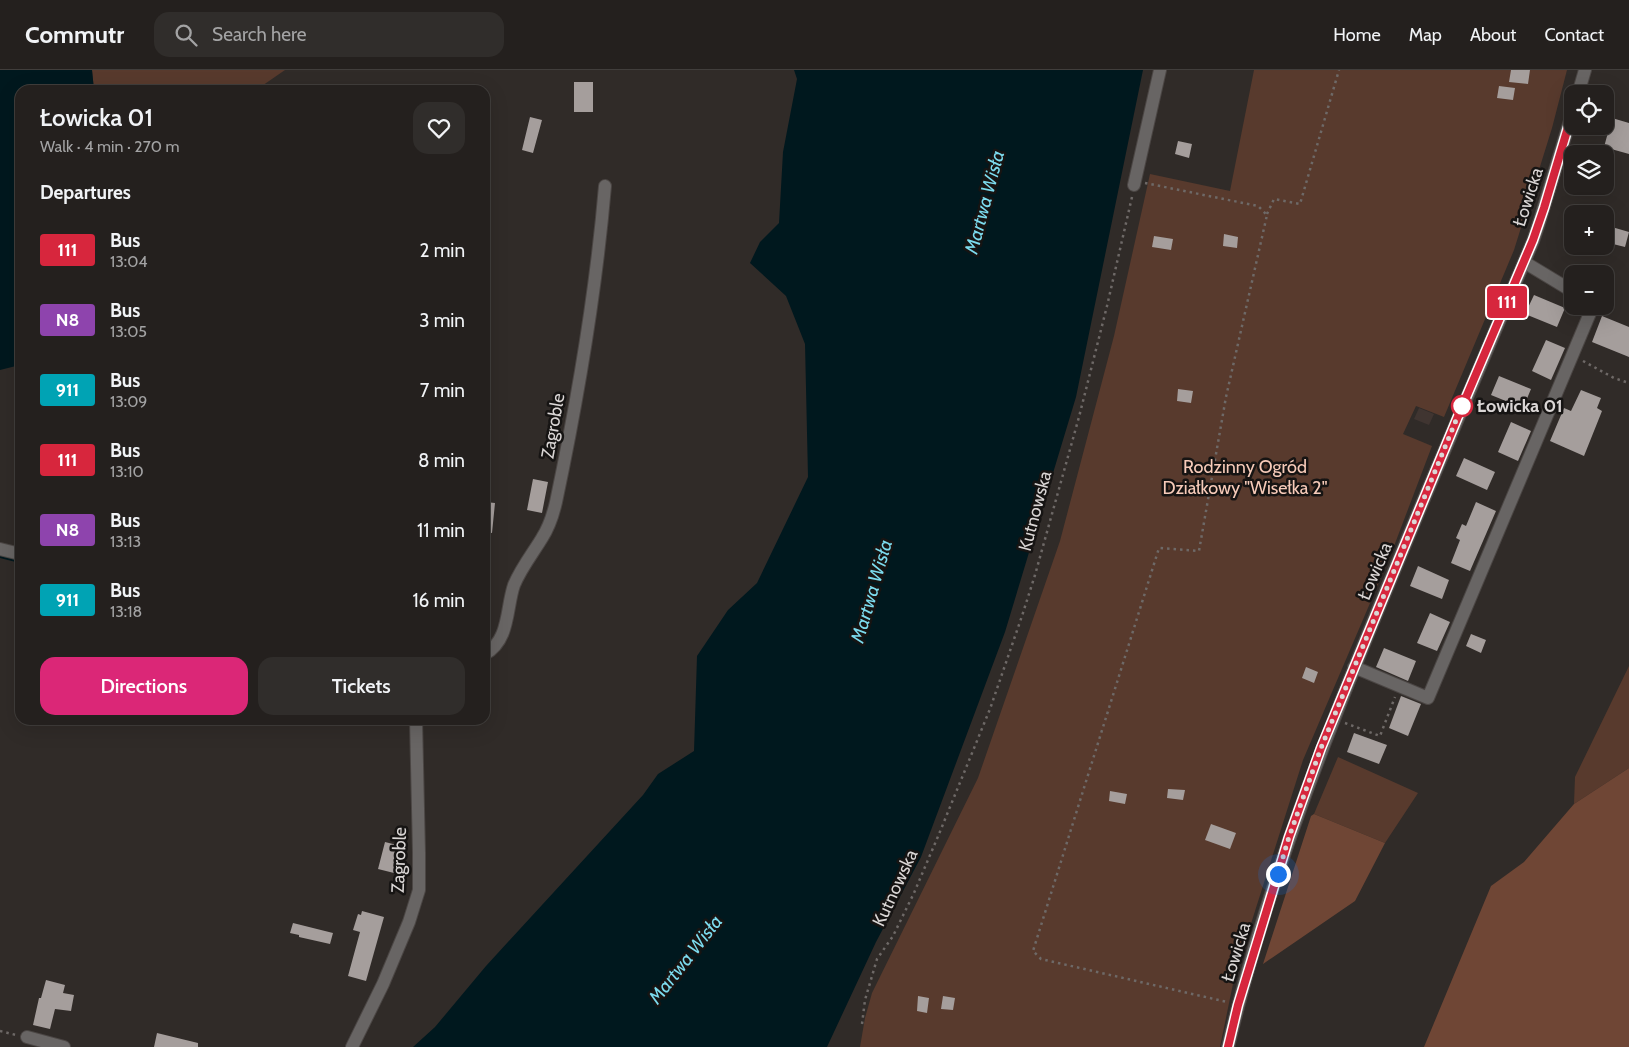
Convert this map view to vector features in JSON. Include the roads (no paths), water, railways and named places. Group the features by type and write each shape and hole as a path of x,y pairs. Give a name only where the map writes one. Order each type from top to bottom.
{"street":[{"path":"1134,186 1160,70"},
{"path":"1581,85 1585,70"},
{"name":"Łowicka","path":"1228,1047 1238,1005 1289,837 1321,748 1524,262 1539,223 1566,135"},
{"name":"Zagroble","path":"490,652 498,642 507,619 515,582 543,536 556,502 588,332 605,186"},
{"path":"1524,262 1564,286"},
{"path":"1354,667 1428,698 1589,315"},
{"path":"0,549 15,553"},
{"name":"Zagroble","path":"352,1047 383,984 409,922 418,890 416,725"},
{"path":"27,1037 64,1047"}],"water":[{"path":"0,70 92,70 94,85 15,85 15,366 0,370"},
{"name":"Martwa Wisła","path":"794,70 1143,70 1076,397 1005,632 921,857 876,942 827,1047 413,1047 435,1027 486,966 643,795 658,774 694,751 697,656 728,610 757,583 808,477 805,344 786,296 750,263 760,242 779,223 783,152 797,79"}],"waterway":[{"path":"0,556 15,560"}],"place":[{"name":"Łowicka 01","path":"1462,406"}],"park label":[{"name":"Rodzinny Ogród Działkowy \"Wisełka 2\"","path":"1245,477"}]}
